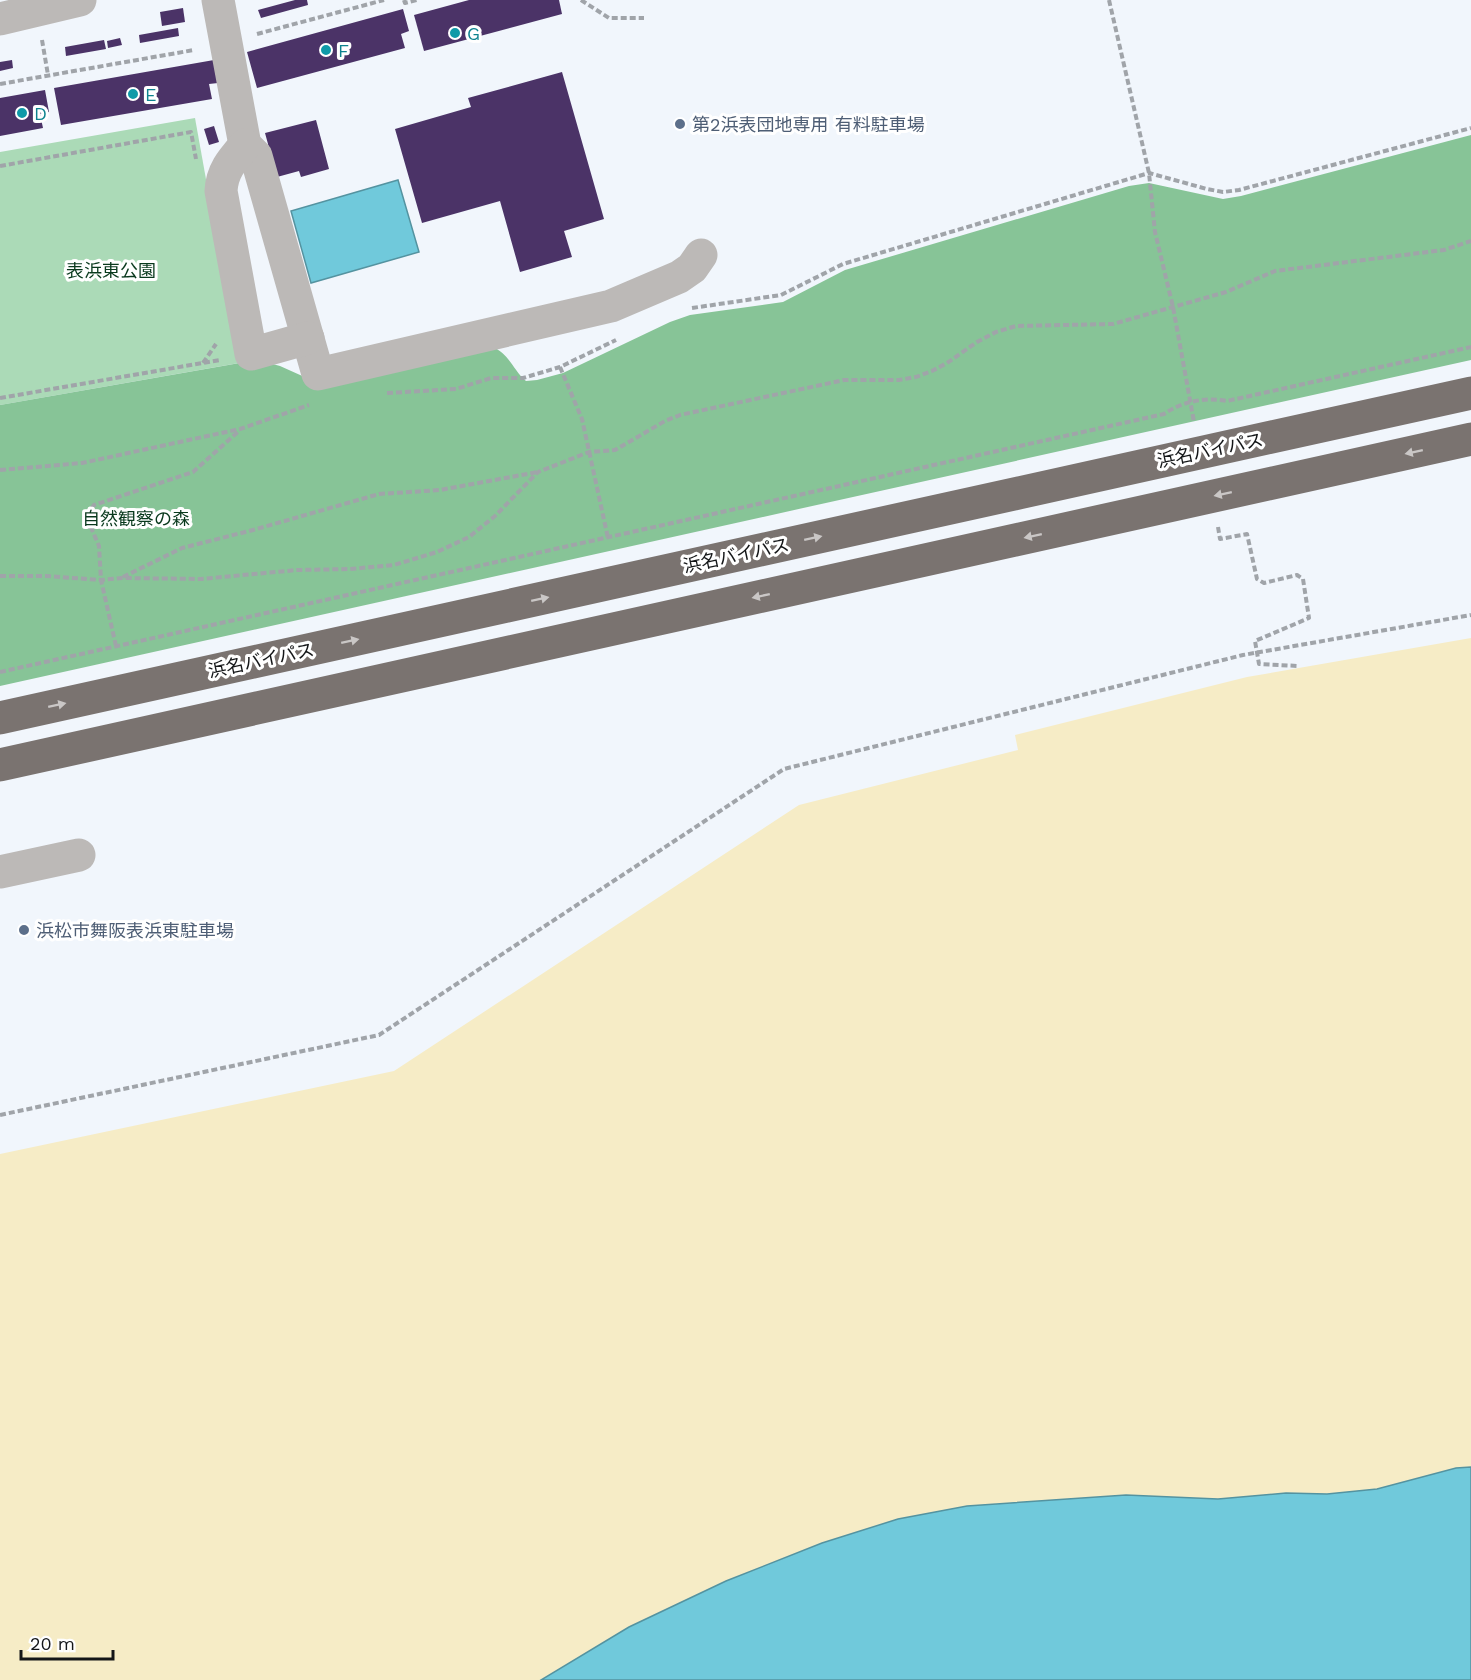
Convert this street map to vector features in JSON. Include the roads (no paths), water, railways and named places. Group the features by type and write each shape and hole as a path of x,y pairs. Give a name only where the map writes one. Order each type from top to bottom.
{"highway":[{"name":"浜名バイパス","path":"0,718 1471,393"},
{"path":"0,765 1471,439"}],"street":[{"path":"0,19 80,0"},
{"path":"218,0 245,145 256,156 318,374 611,306 679,277 692,268 701,255"},
{"path":"245,145 225,169 221,180 221,191 251,354 308,338"},
{"path":"0,872 79,855"}],"water":[{"path":"398,180 419,252 311,283 291,211"},
{"path":"1471,1467 1471,1680 541,1680 629,1627 726,1581 822,1543 898,1519 967,1506 1126,1495 1218,1499 1286,1493 1327,1494 1377,1489 1456,1468"}],"place":[{"name":"G","path":"455,33"},
{"name":"F","path":"326,50"},
{"name":"E","path":"133,94"},
{"name":"D","path":"22,113"},
{"name":"第2浜表団地専用 有料駐車場","path":"680,124"},
{"name":"浜松市舞阪表浜東駐車場","path":"24,930"}],"park label":[{"name":"表浜東公園","path":"111,270"},
{"name":"自然観察の森","path":"136,518"}]}
